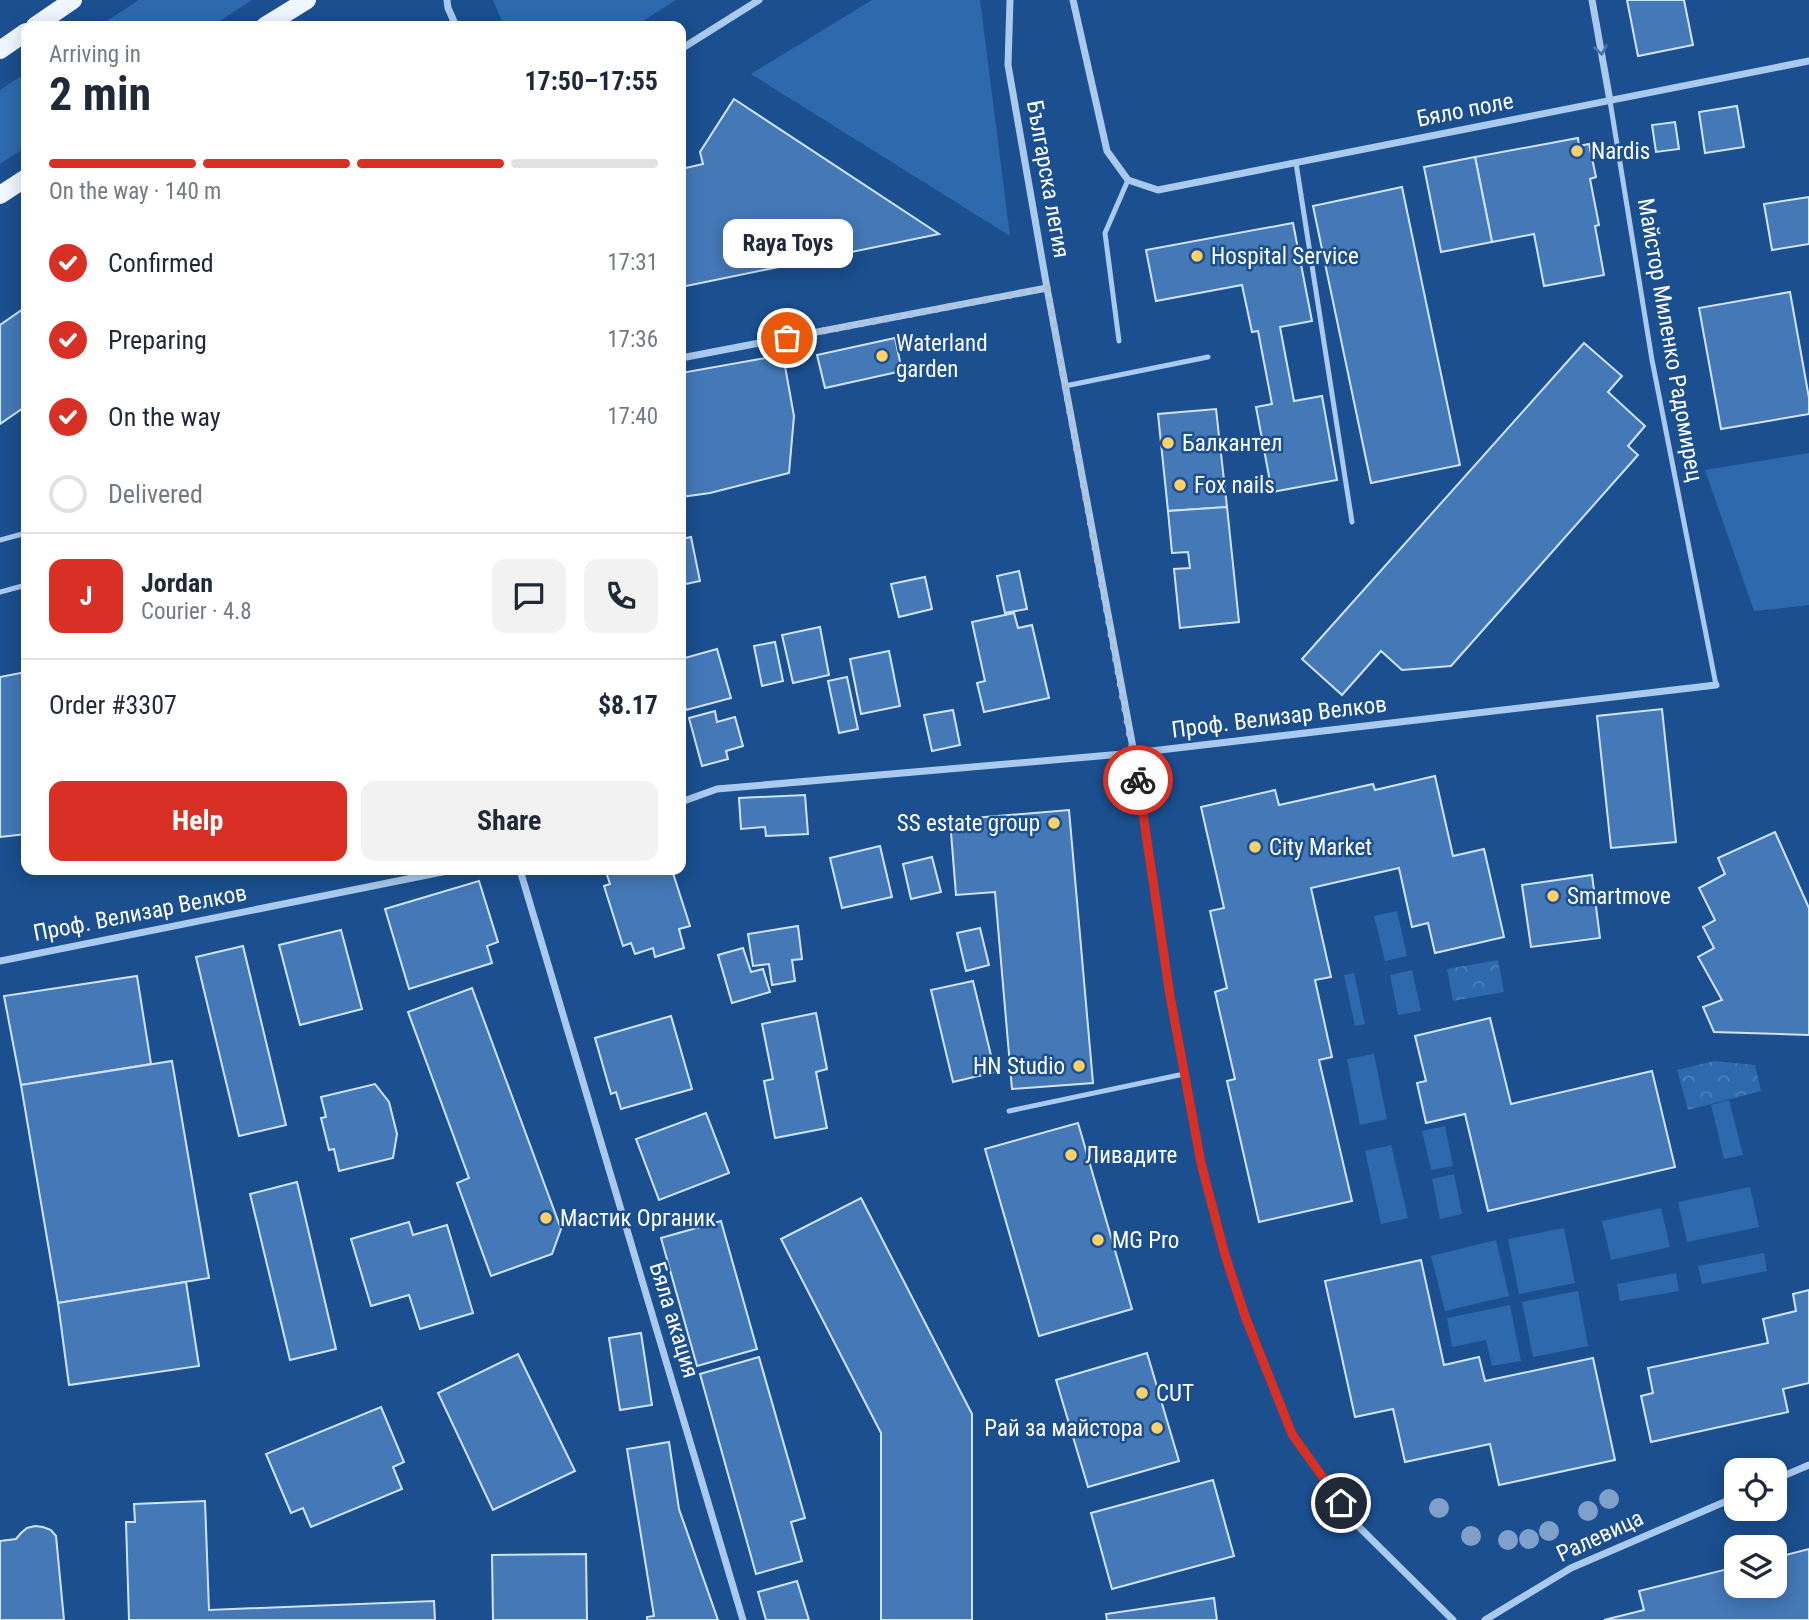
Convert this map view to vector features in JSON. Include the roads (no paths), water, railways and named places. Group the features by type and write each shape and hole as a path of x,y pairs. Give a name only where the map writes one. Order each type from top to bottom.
{"main road":[{"path":"42,21 73,0"},
{"path":"273,21 307,0"},
{"path":"0,50 21,35"},
{"path":"0,195 21,181"}],"street":[{"path":"447,0 454,21"},
{"path":"686,46 759,0"},
{"name":"Българска легия","path":"1010,0 1008,65 1065,386 1135,753 1184,1074 1201,1163 1225,1255 1245,1316 1292,1434 1355,1523 1453,1620"},
{"path":"1073,0 1107,151 1128,180"},
{"name":"Майстор Миленко Радомирец","path":"1592,0 1610,101"},
{"name":"Бяло поле","path":"1128,180 1158,190 1809,61"},
{"path":"686,357 1047,288"},
{"name":"Проф. Велизар Велков","path":"686,800 717,789 1135,753 1716,685"},
{"name":"Проф. Велизар Велков","path":"0,961 427,875"},
{"name":"Бяла акация","path":"521,875 743,1620"},
{"path":"1787,1474 1809,1465"},
{"name":"Ралевица","path":"1485,1620 1571,1568 1724,1502"}],"lane":[{"name":"Майстор Миленко Радомирец","path":"1610,101 1652,360 1716,685"},
{"path":"1296,163 1352,522"},
{"path":"1119,341 1105,233 1128,180"},
{"path":"1065,386 1208,357"},
{"path":"0,540 21,534"},
{"path":"0,592 21,586"},
{"path":"1009,1111 1184,1074"}],"place":[{"name":"Nardis","path":"1577,151"},
{"name":"Hospital Service","path":"1197,256"},
{"name":"Raya Toys","path":"787,338"},
{"name":"Waterland garden","path":"882,356"},
{"name":"Балкантел","path":"1168,443"},
{"name":"Fox nails","path":"1180,485"},
{"name":"SS estate group","path":"1054,823"},
{"name":"City Market","path":"1255,847"},
{"name":"Smartmove","path":"1553,896"},
{"name":"HN Studio","path":"1079,1066"},
{"name":"Ливадите","path":"1071,1155"},
{"name":"Мастик Органик","path":"546,1218"},
{"name":"MG Pro","path":"1098,1240"},
{"name":"CUT","path":"1142,1393"},
{"name":"Рай за майстора","path":"1157,1428"}]}
